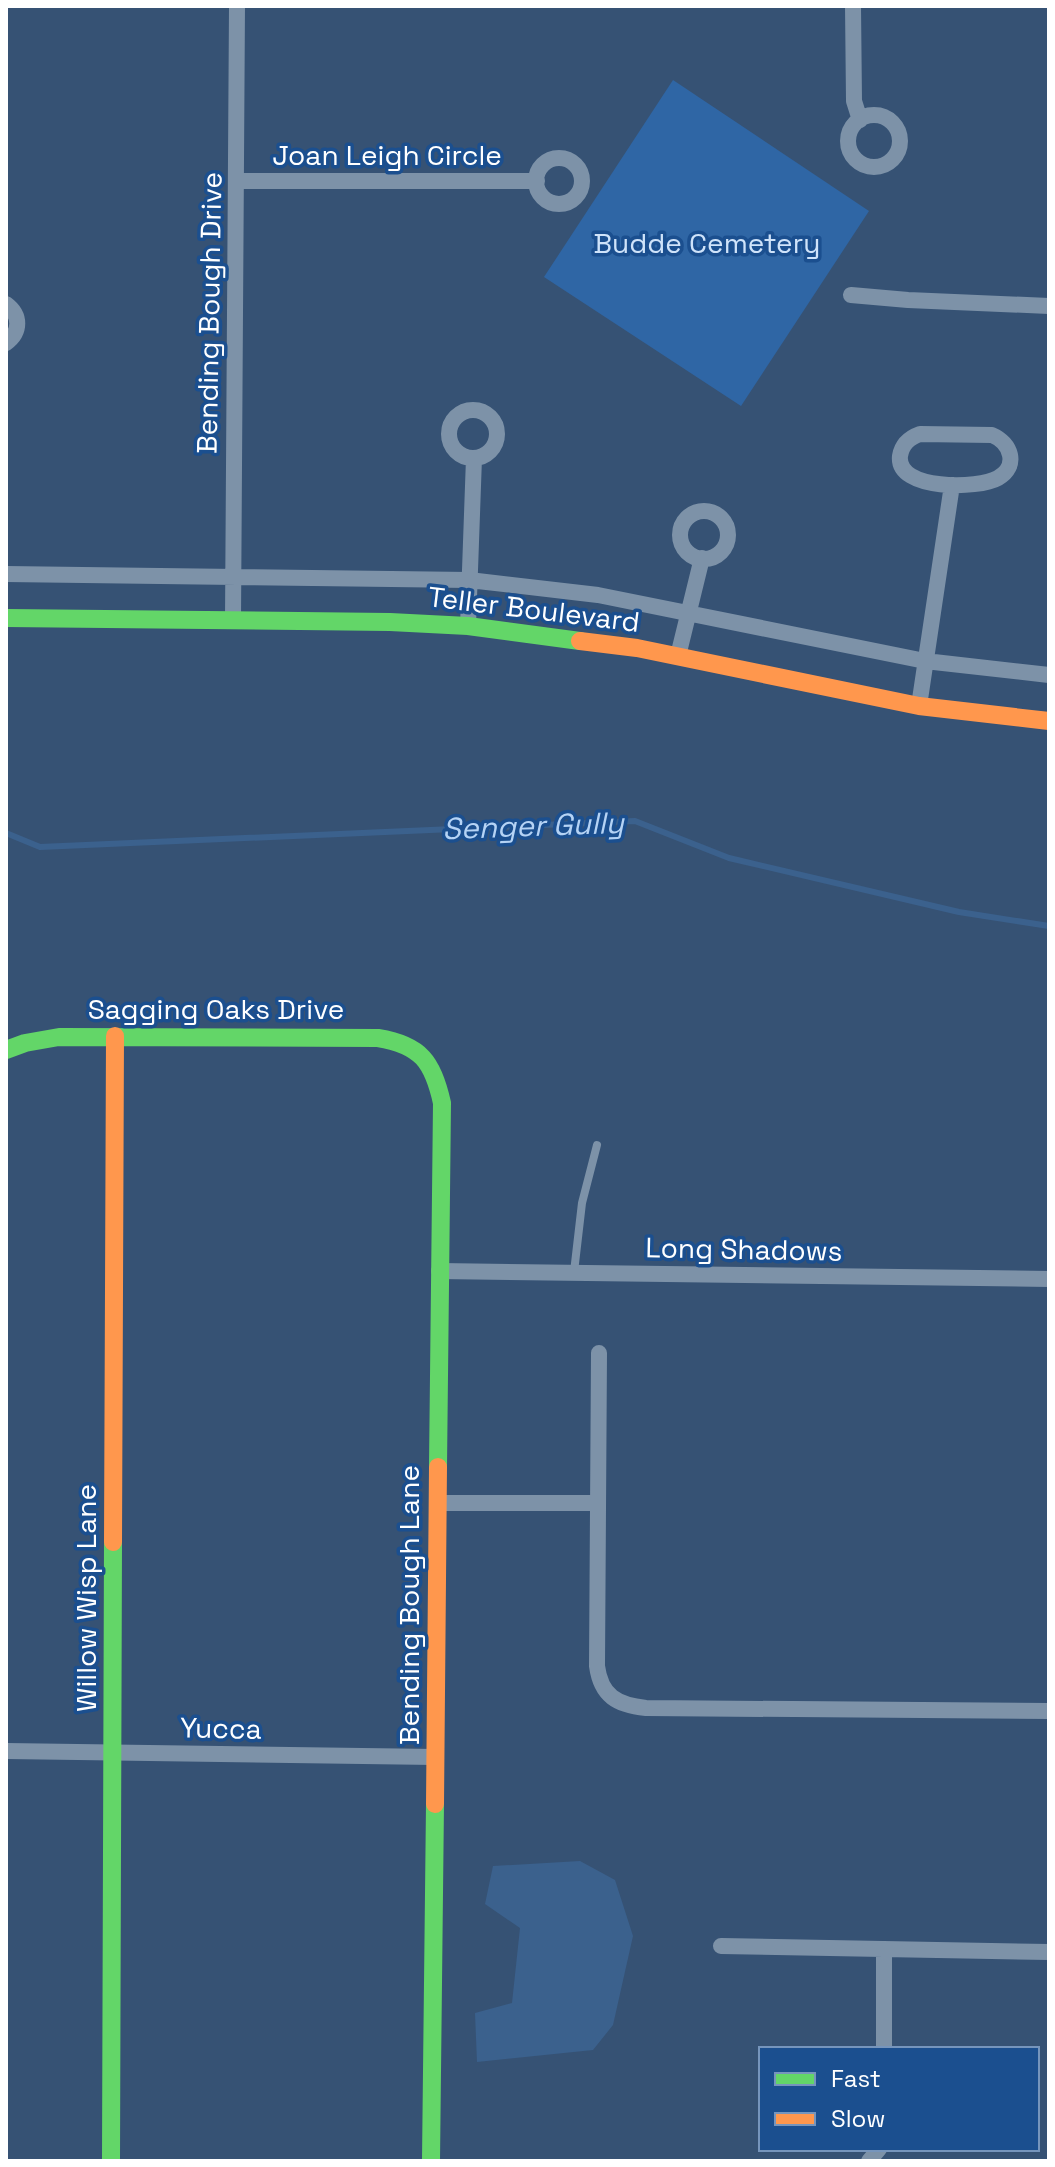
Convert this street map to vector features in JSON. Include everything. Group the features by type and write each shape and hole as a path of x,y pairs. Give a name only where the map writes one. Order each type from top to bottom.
{"street":[{"name":"Bending Bough Drive","path":"233,620 237,6"},
{"path":"853,6 854,101 860,120"},
{"name":"Joan Leigh Circle","path":"237,181 537,181"},
{"path":"851,295 1049,306"},
{"path":"6,304 13,310 18,323 14,336 6,343"},
{"path":"920,434 992,435 1002,439 1009,447 1009,466 995,480 952,485 921,482 904,471 900,462 901,453 910,438 920,434"},
{"path":"468,626 474,458"},
{"path":"919,706 952,485"},
{"path":"678,656 702,558"},
{"name":"Teller Boulevard","path":"6,574 469,580 598,595 925,661 1049,675"},
{"name":"Teller Boulevard","path":"6,618 468,626 637,648 919,706 1049,721"},
{"name":"Willow Wisp Lane","path":"111,2161 115,1036"},
{"name":"Sagging Oaks Drive","path":"6,1050 59,1037 378,1038 403,1043 424,1054"},
{"name":"Bending Bough Lane","path":"424,1054 431,1065 442,1103 431,2161"},
{"name":"Long Shadows","path":"439,1271 1049,1279"},
{"path":"599,1353 597,1666 603,1689 618,1702 646,1708 1049,1711"},
{"path":"437,1503 598,1503"},
{"name":"Yucca","path":"6,1751 435,1757"},
{"path":"721,1946 1049,1952"},
{"path":"884,1949 884,2047"}],"lane":[{"path":"574,1272 582,1203 597,1145"}],"green space":[{"name":"Budde Cemetery","path":"673,80 869,211 741,406 544,277"}],"shaded area":[{"path":"580,1861 615,1880 633,1936 613,2025 593,2050 477,2062 475,2013 512,2003 520,1928 485,1904 493,1866"}],"waterway":[{"name":"Senger Gully","path":"6,833 40,847 635,821 729,858 959,912 1049,926"}],"traffic: fast":[{"path":"6,618 390,622 468,626 580,641"},
{"path":"6,1050 59,1037 378,1038 405,1045 423,1058 434,1077 442,1103 438,1467"},
{"path":"111,2161 113,1542"},
{"path":"431,2161 435,1804"}],"traffic: slow":[{"path":"580,641 637,648 919,706 1049,721"},
{"path":"113,1542 115,1036"},
{"path":"435,1804 438,1467"}]}
